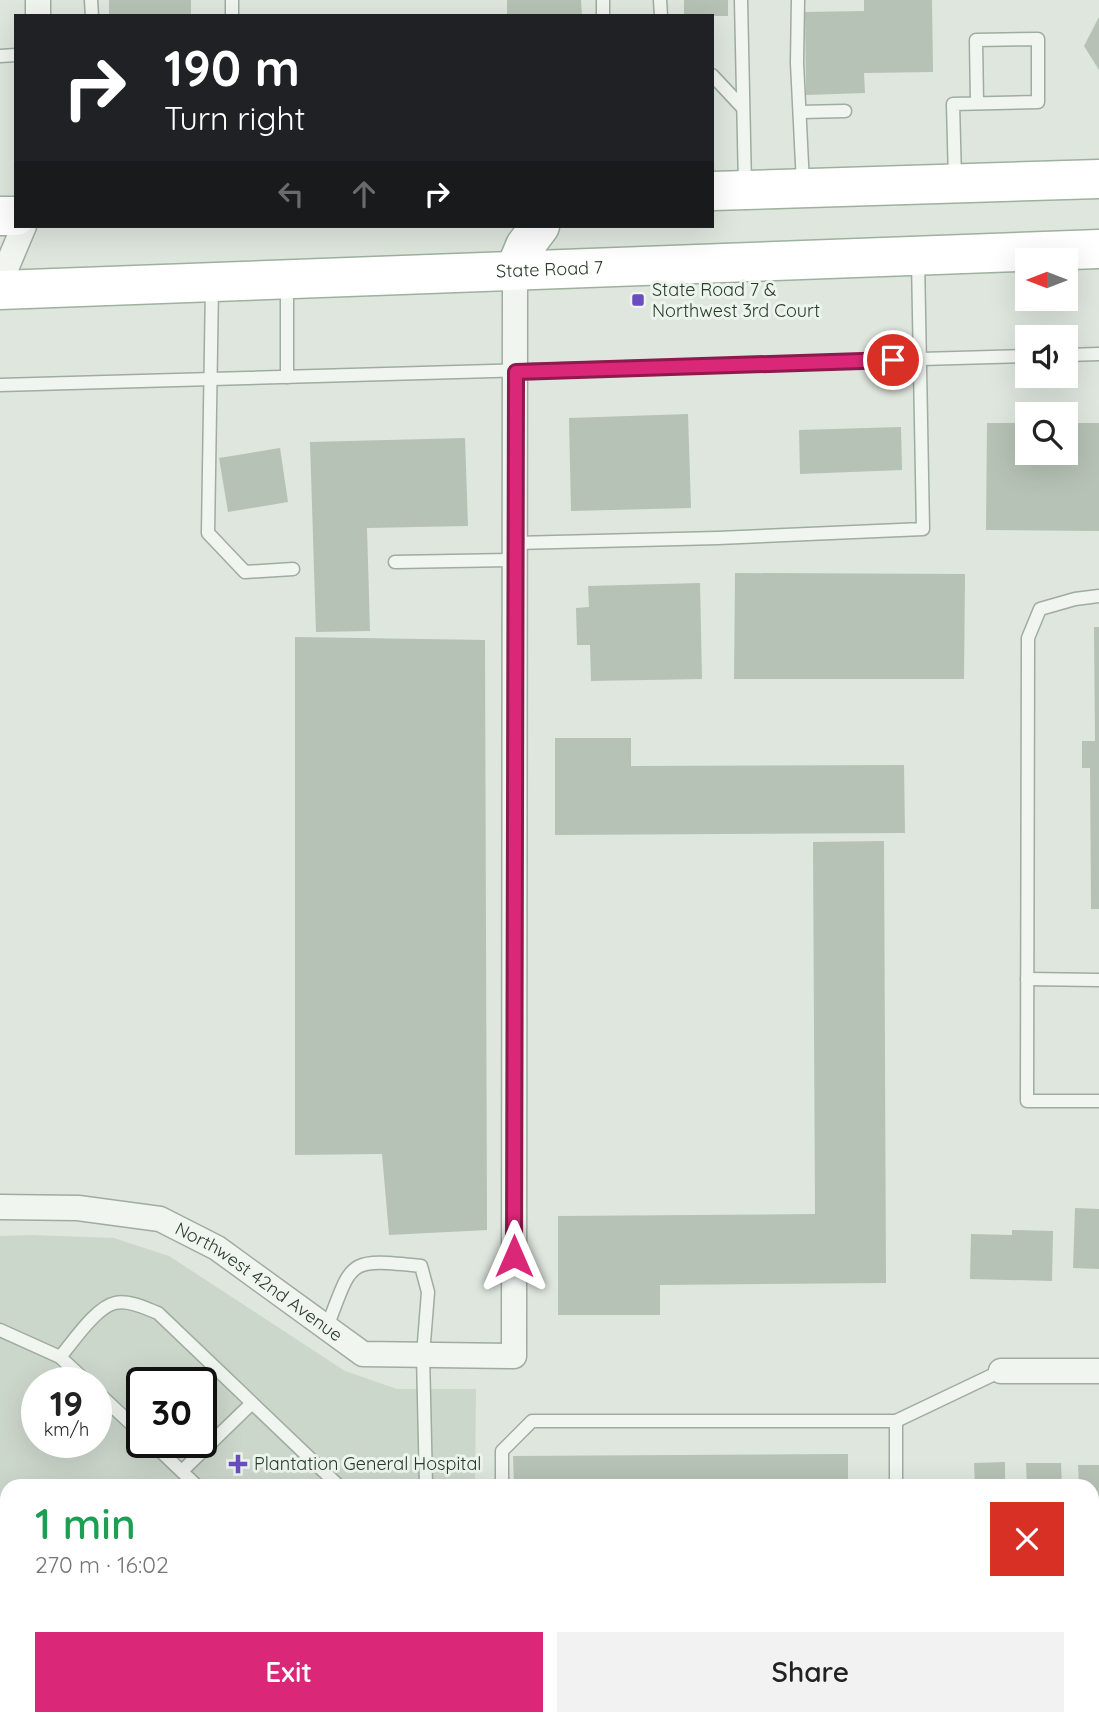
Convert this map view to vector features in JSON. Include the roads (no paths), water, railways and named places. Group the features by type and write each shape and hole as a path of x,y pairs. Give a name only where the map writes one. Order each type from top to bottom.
{"main road":[{"path":"728,191 1099,179"},
{"path":"515,270 525,246 538,228"},
{"name":"State Road 7","path":"0,290 1099,249"}],"street":[{"path":"0,283 23,228"},
{"path":"515,270 515,552"},
{"name":"Northwest 42nd Avenue","path":"0,1208 78,1208 160,1219 217,1248 363,1354 514,1356 515,552"},
{"path":"1001,1371 1099,1371"}],"lane":[{"path":"728,191 742,107 741,0"},
{"path":"798,0 803,188"},
{"path":"955,184 953,104 1038,102 1038,39 976,40 977,103"},
{"path":"714,77 742,107"},
{"path":"800,112 845,111"},
{"path":"395,562 719,538 923,529 918,256"},
{"path":"288,279 288,377"},
{"path":"212,282 208,533 244,572 293,569"},
{"path":"1078,355 1099,354"},
{"path":"0,385 1015,356"},
{"path":"1099,596 1075,599 1040,609 1028,638 1027,979 1027,1101 1099,1101"},
{"path":"1027,979 1099,980"},
{"path":"327,1327 349,1272 366,1262 421,1266 428,1292 423,1355 426,1479"},
{"path":"60,1357 102,1308 116,1302 136,1304 158,1313 331,1479"},
{"path":"0,1330 60,1357 71,1367"},
{"path":"502,1479 502,1451 532,1421 896,1421 1001,1371"},
{"path":"182,1471 252,1403"},
{"path":"112,1406 126,1419"},
{"path":"896,1421 896,1479"},
{"path":"168,1458 190,1479"}],"place":[{"name":"State Road 7 & Northwest 3rd Court","path":"638,300"},
{"name":"Plantation General Hospital","path":"238,1464"}]}
